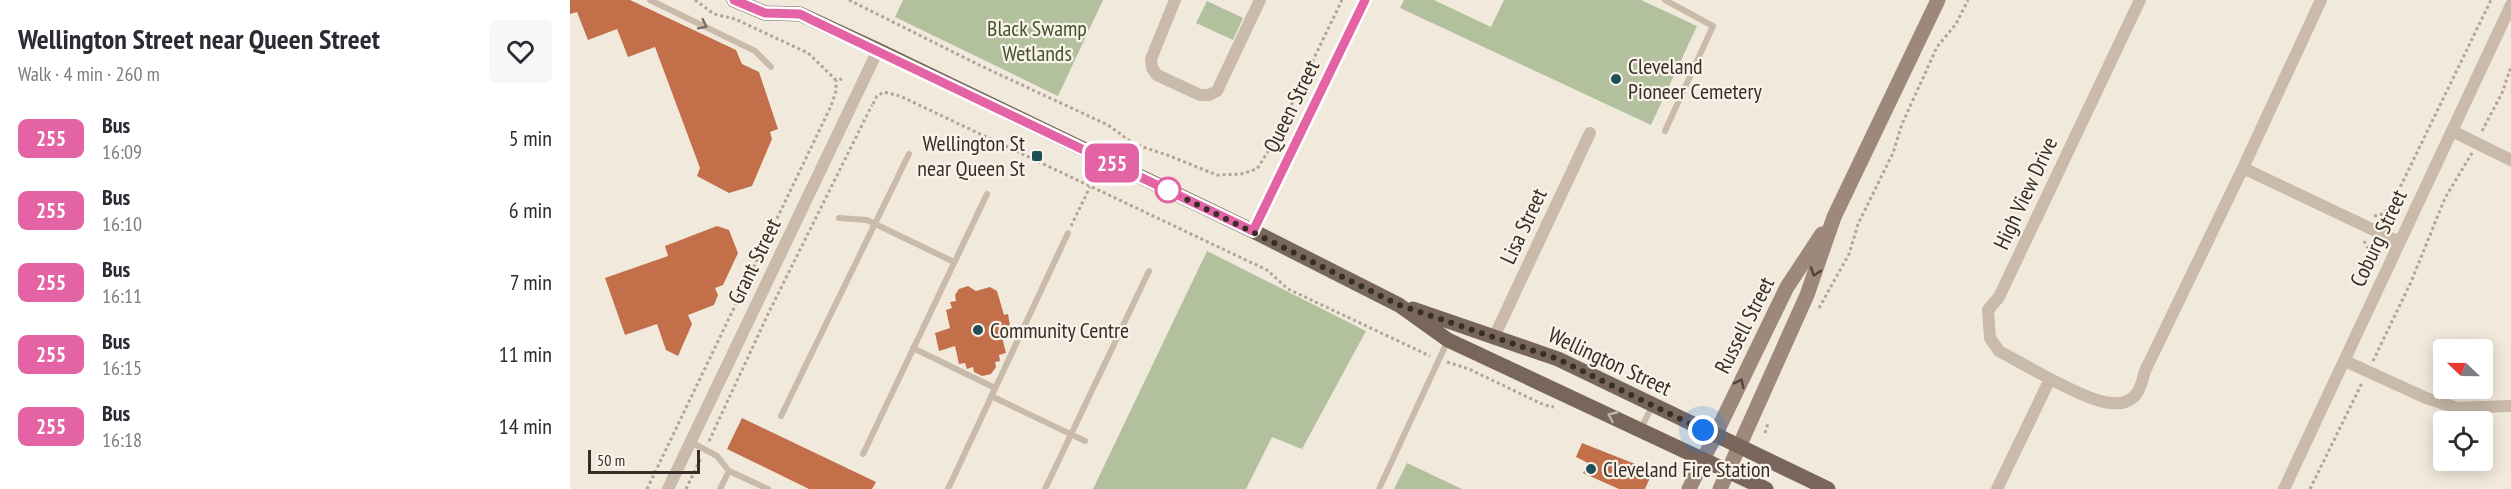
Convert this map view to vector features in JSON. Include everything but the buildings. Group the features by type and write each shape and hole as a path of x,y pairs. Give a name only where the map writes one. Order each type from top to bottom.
{"main road":[{"name":"Wellington Street","path":"734,0 765,13 800,14"},
{"name":"Wellington Street","path":"786,0 800,14 1253,231 1399,305 1558,359 1828,489"},
{"name":"Russell Street","path":"1720,489 1807,295 1834,217 1938,0"},
{"name":"Russell Street","path":"1689,489 1787,287 1834,217"},
{"name":"Wellington Street","path":"1399,305 1448,340 1766,489"}],"street":[{"path":"1175,0 1151,59 1152,68 1157,75 1200,96 1217,91 1260,0"},
{"name":"Queen Street","path":"1253,231 1365,0"},
{"name":"High View Drive","path":"2140,0 1999,297 1988,310 1990,338 1999,351 2050,379 2109,405 2127,402 2138,393 2145,371 2321,0"},
{"name":"Coburg Street","path":"2284,489 2511,5"},
{"name":"Grant Street","path":"668,489 878,50"},
{"path":"2452,131 2511,159"},
{"name":"Lisa Street","path":"1494,337 1590,134"},
{"path":"2243,168 2399,242"},
{"path":"2345,361 2426,398 2457,408 2511,406"},
{"path":"1996,489 2050,379"}],"lane":[{"path":"650,0 755,51 771,67"},
{"path":"1665,0 1713,26 1665,131"},
{"path":"781,416 909,154"},
{"path":"862,454 987,194"},
{"path":"839,218 867,220 954,262"},
{"path":"948,489 1068,233"},
{"path":"1045,489 1149,271"},
{"path":"1379,489 1448,340"},
{"path":"913,348 995,388"},
{"path":"991,396 1085,441"},
{"path":"1640,429 1653,405"},
{"path":"690,442 717,456 729,471 768,489"},
{"path":"720,489 729,471"}],"path":[{"path":"647,489 831,106 836,91 836,80 808,53 735,19 714,14 695,0"},
{"path":"849,0 978,65 1108,125 1134,144 1216,175 1240,174 1257,169 1272,145 1342,0"},
{"path":"1819,309 1849,254 1858,224 1893,153 1902,124 1937,47 1956,24 1968,0"},
{"path":"2367,275 2362,271 2369,250 2363,238 2367,226 2374,216 2383,214 2391,206 2491,0"},
{"path":"2482,132 2502,93 2511,68"},
{"path":"836,80 842,79"},
{"path":"686,489 871,103 880,94 892,93 1267,270 1288,289 1439,360"},
{"path":"2372,362 2411,282 2445,198 2471,155"},
{"path":"1068,233 1090,187"},
{"path":"2310,489 2363,381"},
{"path":"1765,433 1769,414"}],"green space":[{"name":"Black Swamp Wetlands","path":"903,0 1103,0 1058,96 895,17"},
{"path":"1404,0 1434,0 1491,27 1504,0 1641,0 1697,26 1651,125 1400,8"},
{"path":"1207,1 1243,18 1233,40 1196,23"},
{"path":"1207,251 1366,331 1302,449 1272,437 1246,489 1093,489"},
{"path":"1407,463 1462,489 1394,489"}],"bus line":[{"name":"255","path":"734,0 765,13 800,14 1253,231 1365,0"}],"place":[{"name":"Cleveland Pioneer Cemetery","path":"1616,79"},
{"name":"Wellington St near Queen St","path":"1037,156"},
{"name":"Community Centre","path":"978,330"},
{"name":"Cleveland Fire Station","path":"1591,469"}],"route":[{"path":"1168,190 1399,305 1440,317 1558,359 1703,430"}]}
